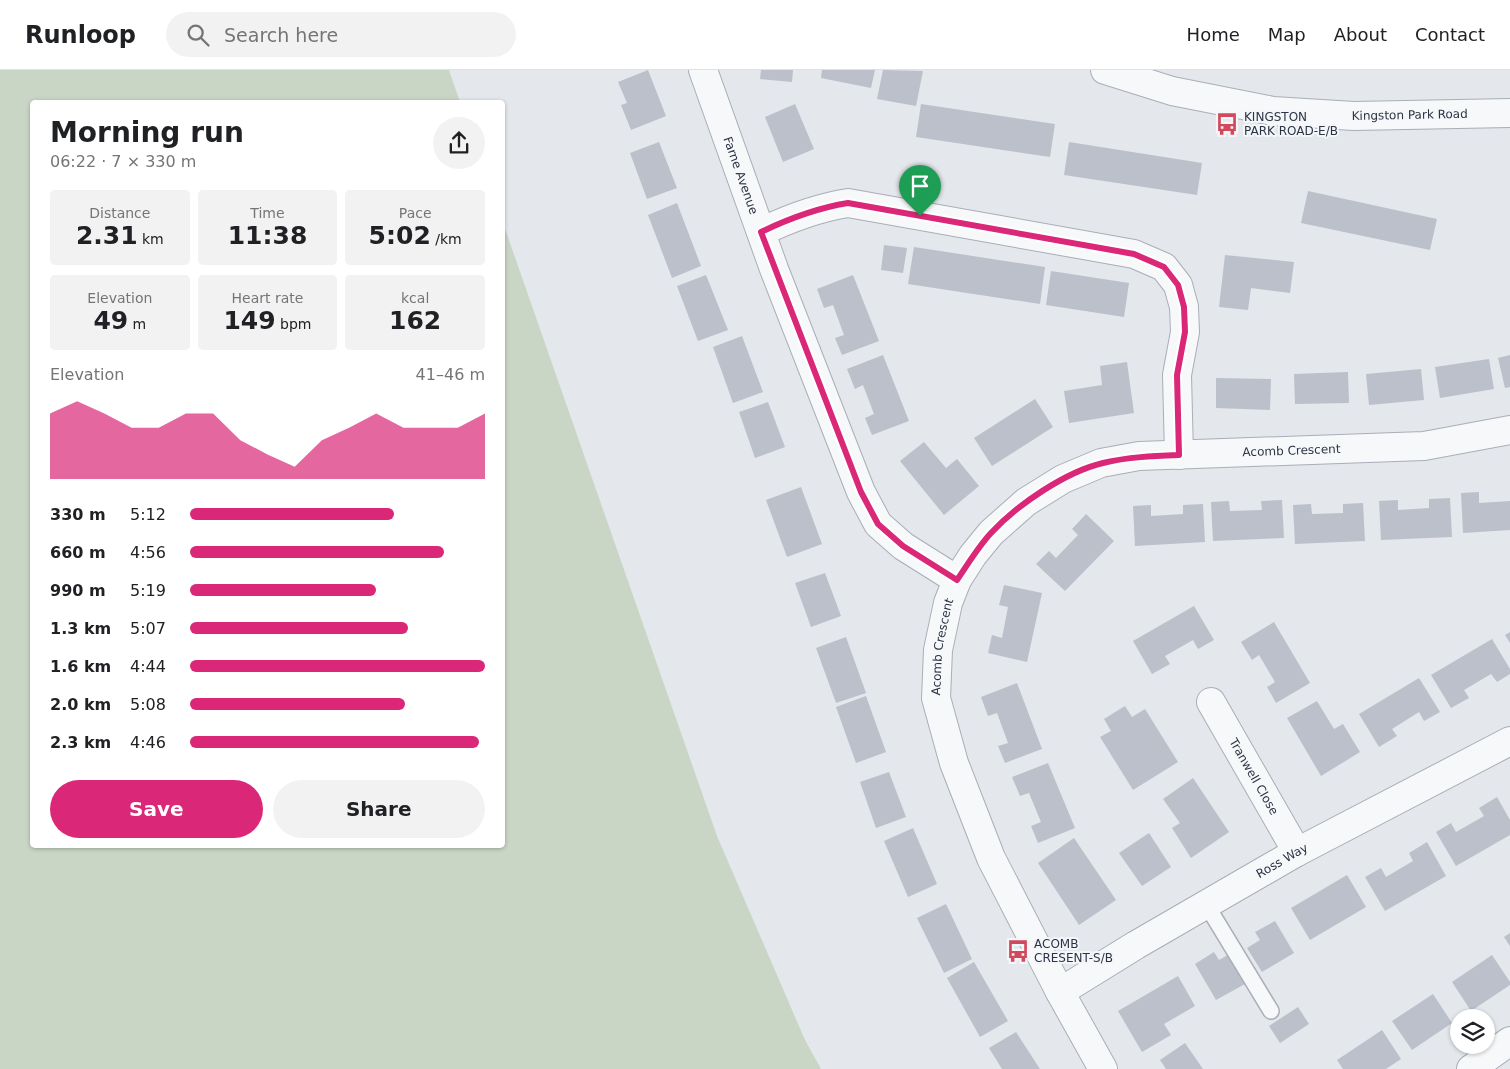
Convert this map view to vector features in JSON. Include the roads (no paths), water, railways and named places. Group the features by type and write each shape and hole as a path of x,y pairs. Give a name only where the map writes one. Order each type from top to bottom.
{"street":[{"name":"Farne Avenue","path":"703,70 761,232 861,492 878,524 903,546 957,580"},
{"name":"Kingston Park Road","path":"1105,70 1172,91 1273,111 1354,116 1510,113"},
{"path":"761,232 789,219 823,207 848,203 1134,254 1164,267 1178,285 1184,307 1185,332 1177,375 1179,455"},
{"name":"Acomb Crescent","path":"1104,1069 1060,992 991,858 954,763 936,698 938,650 948,603 957,580 973,555 991,533 1026,502 1063,479 1102,463 1139,456 1424,446 1510,430"},
{"name":"Tranwell Close","path":"1210,702 1297,852"},
{"name":"Ross Way","path":"1060,992 1136,945 1297,852 1510,741"},
{"path":"1471,1069 1510,1041"}],"lane":[{"path":"1206,904 1271,1011"}],"place":[{"name":"KINGSTON PARK ROAD-E/B","path":"1227,124"},
{"name":"ACOMB CRESENT-S/B","path":"1018,951"}]}
